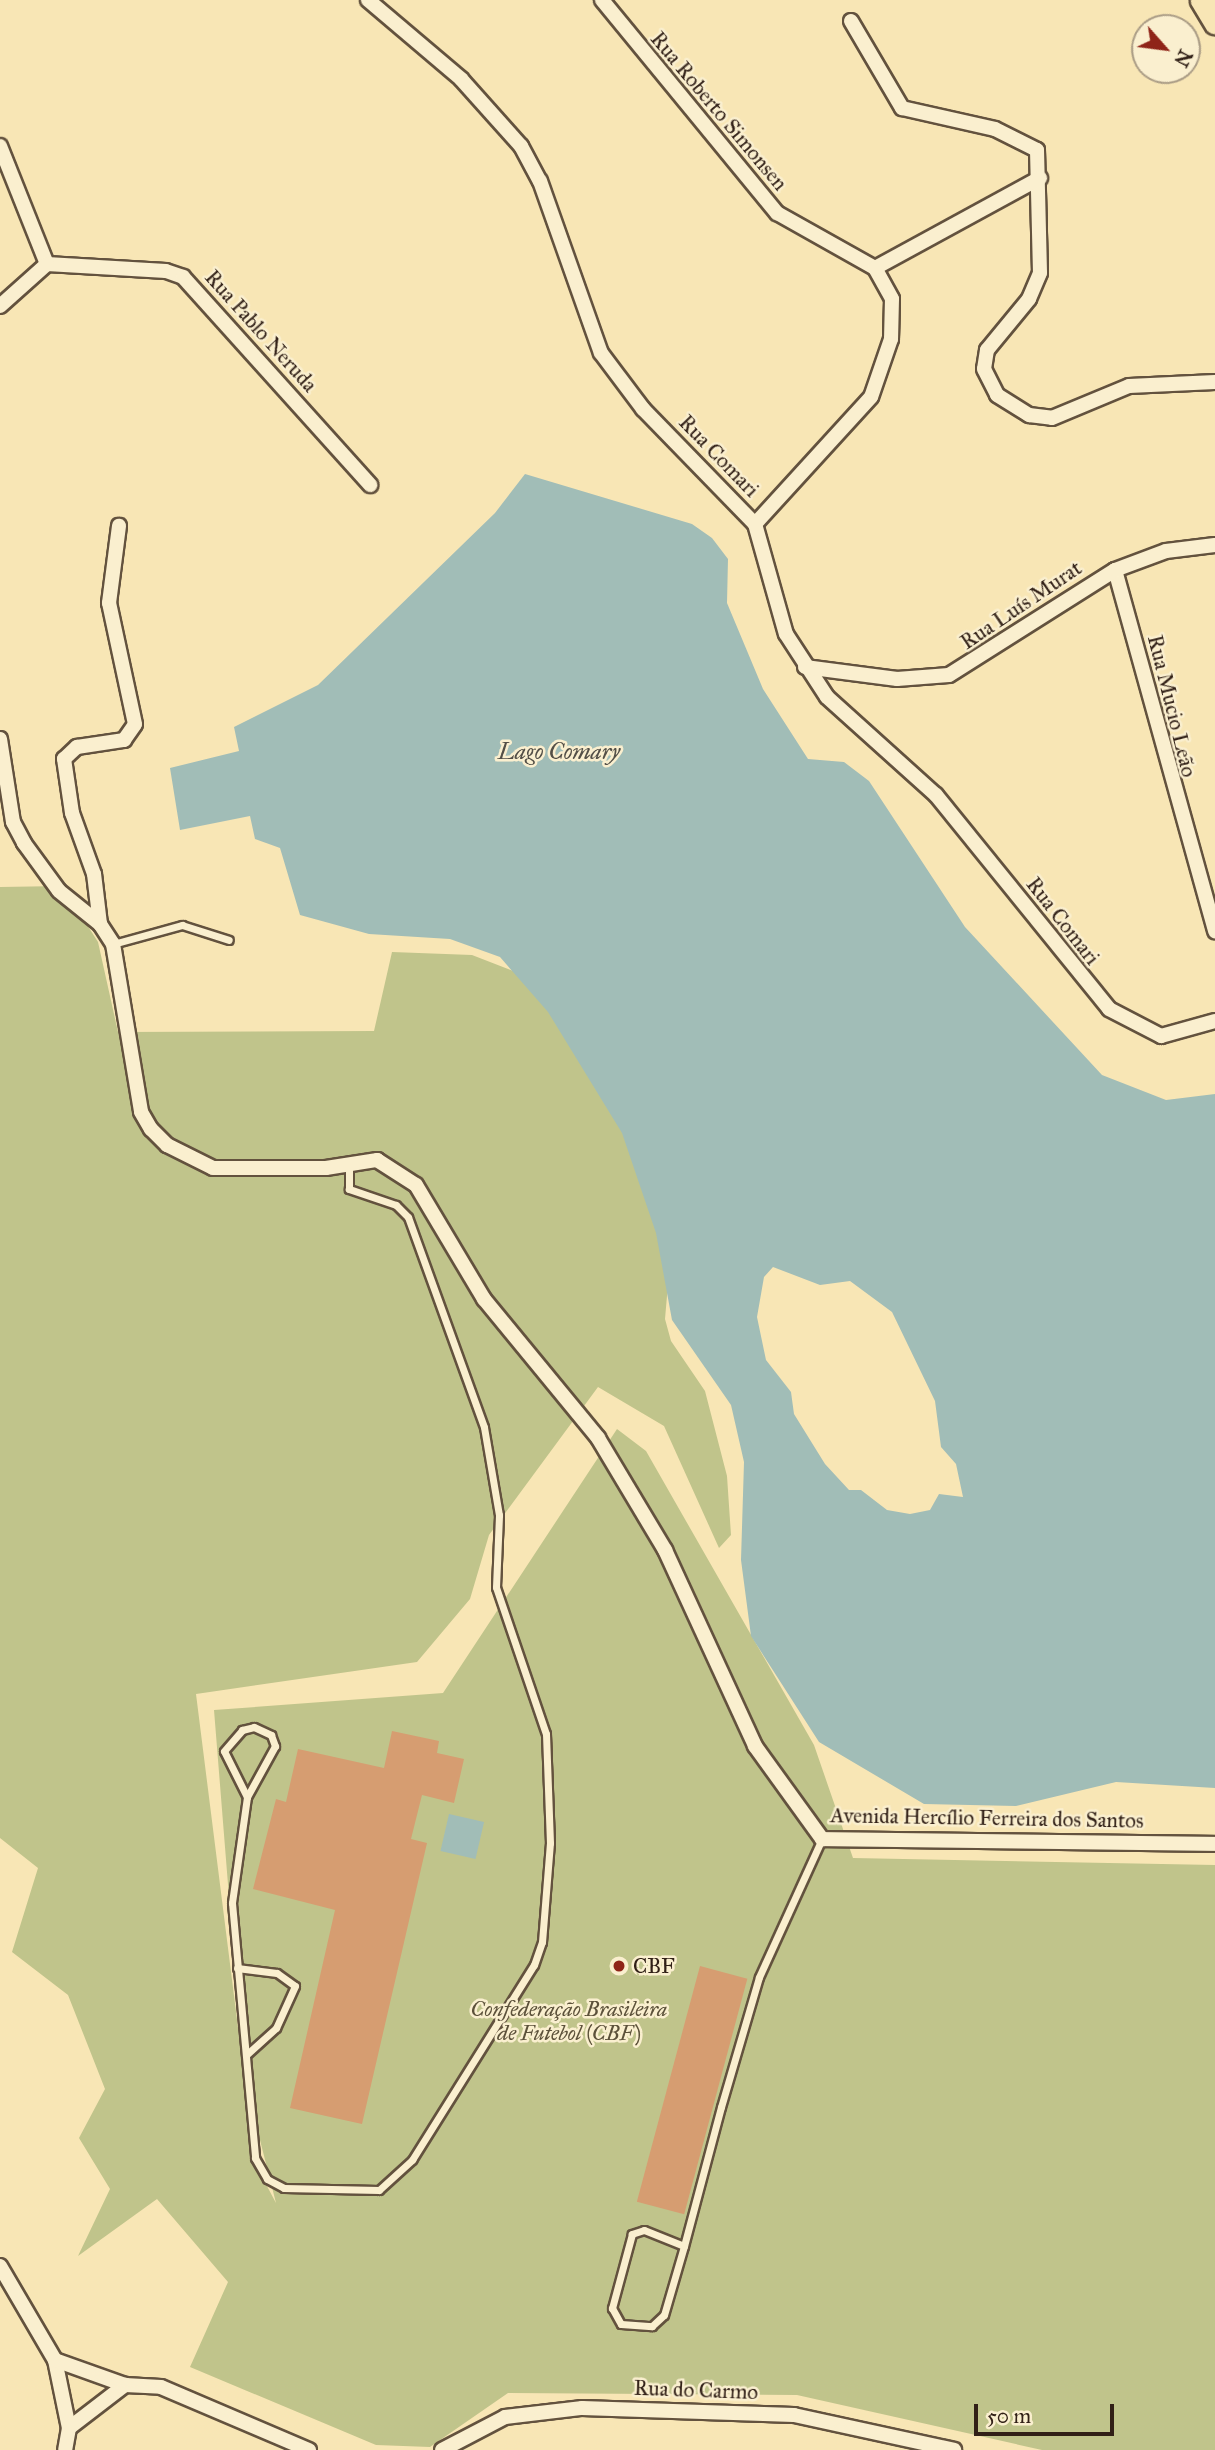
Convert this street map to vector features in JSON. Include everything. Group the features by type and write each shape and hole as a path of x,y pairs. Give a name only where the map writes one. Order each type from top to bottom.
{"main road":[{"path":"1202,0 1215,22"}],"street":[{"name":"Rua Comari","path":"368,0 461,79 521,146 540,181 601,353 643,409 734,496 755,524 782,623 805,667 844,715 936,795 1109,1009 1161,1036 1215,1021"},
{"name":"Rua Roberto Simonsen","path":"602,0 777,213 875,268"},
{"path":"851,21 902,108 1020,138 1037,150 1040,178 1037,287 987,350 984,369 997,395 1029,415 1052,418 1129,386 1215,382"},
{"path":"0,146 47,264 0,306"},
{"path":"755,524 871,397 895,312 875,268 1040,178"},
{"name":"Rua Pablo Neruda","path":"47,264 166,271 183,277 370,485"},
{"path":"100,924 94,874 72,813 64,759 77,747 124,740 135,724 109,603 119,526"},
{"name":"Rua Luís Murat","path":"805,667 897,678 949,675 1115,570 1166,551 1215,545"},
{"name":"Rua Mucio Leão","path":"1115,570 1215,931"},
{"name":"Avenida Hercílio Ferreira dos Santos","path":"0,739 13,822 24,843 59,891 100,924 113,944 141,1112 167,1145 213,1168 239,1170 377,1160 416,1185 484,1299 598,1438 665,1550 754,1746 822,1839 1215,1844"},
{"path":"0,2266 55,2360 69,2428 65,2450"},
{"path":"55,2360 125,2385 160,2387 309,2450"},
{"path":"69,2428 125,2385"},
{"name":"Rua do Carmo","path":"442,2450 505,2417 582,2408 793,2415 954,2450"}],"lane":[{"path":"113,944 182,925 229,940"},
{"path":"247,1797 224,1751 242,1731 254,1727 271,1735 275,1746 247,1797 234,1857 237,1968 256,2158 267,2179 314,2192 379,2190 412,2160 505,2016 542,1942 550,1843 546,1734 496,1587 499,1515 484,1427 408,1217 397,1205 349,1189 345,1172 352,1161"},
{"path":"684,2246 645,2230 632,2234 612,2308 621,2325 659,2323 684,2246 759,1977 822,1839"},
{"path":"237,1968 277,1973 295,1986 287,2011 247,2054"}],"green space":[{"name":"Confederação Brasileira de Futebol (CBF)","path":"62,886 98,942 118,1032 374,1031 392,952 472,955 516,972 564,1020 639,1141 672,1238 665,1319 671,1341 705,1391 727,1476 731,1535 719,1548 664,1426 598,1387 489,1535 470,1599 417,1662 196,1694 242,2059 214,1710 443,1693 617,1429 646,1451 814,1745 853,1858 1215,1865 1215,2450 1042,2450 797,2395 508,2393 430,2447 376,2445 190,2367 228,2282 157,2199 78,2256 110,2189 79,2138 105,2089 68,1995 12,1952 38,1868 0,1838 0,887","holes":["247,2089 276,2203 251,2156"]}],"water":[{"name":"Lago Comary","path":"525,474 692,524 712,538 728,559 727,603 763,689 808,759 844,762 869,781 965,927 1102,1075 1166,1100 1215,1094 1215,1788 1116,1782 1016,1806 924,1804 819,1742 751,1636 741,1560 744,1462 731,1405 672,1320 656,1233 622,1133 548,1012 500,957 450,939 369,934 300,915 280,848 255,839 250,816 180,830 170,768 239,751 234,727 318,685 495,513","holes":["773,1267 820,1285 850,1281 892,1312 935,1401 941,1447 956,1464 963,1497 939,1494 930,1510 910,1514 887,1510 861,1490 849,1490 825,1464 794,1414 791,1392 766,1360 757,1317 764,1277"]},
{"path":"449,1814 484,1822 476,1859 440,1851"}],"building":[{"path":"392,1731 439,1741 437,1753 464,1759 454,1803 422,1795 411,1839 427,1843 362,2124 290,2108 335,1910 253,1889 276,1799 286,1802 298,1749 384,1768"},
{"path":"700,1966 747,1979 684,2214 637,2202"}],"place":[{"name":"CBF","path":"619,1966"}]}
